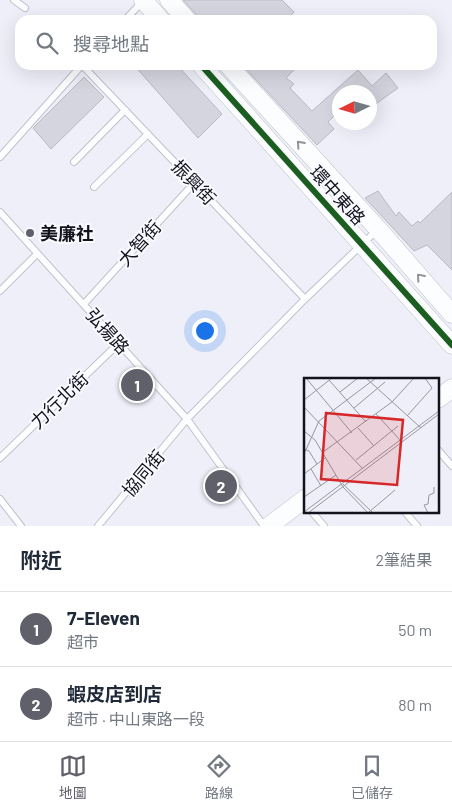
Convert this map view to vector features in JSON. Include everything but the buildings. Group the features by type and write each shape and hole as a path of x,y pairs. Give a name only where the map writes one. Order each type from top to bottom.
{"street":[{"path":"144,0 157,15"},
{"path":"169,0 182,15"},
{"name":"環中東路","path":"206,70 452,345"},
{"name":"環中東路","path":"233,70 378,229 452,314"},
{"path":"440,397 452,388"},
{"path":"269,526 304,505"}],"lane":[{"path":"14,0 25,8"},
{"path":"130,15 144,0"},
{"name":"振興街","path":"0,157 78,70"},
{"name":"振興街","path":"87,70 305,299"},
{"path":"74,162 125,110"},
{"path":"94,187 148,134"},
{"name":"大智街","path":"84,304 195,182"},
{"name":"弘揚路","path":"0,212 187,419 264,526"},
{"path":"187,419 305,299 378,229"},
{"path":"0,290 37,254"},
{"name":"力行北街","path":"0,458 119,343"},
{"name":"協同街","path":"98,526 187,419"},
{"path":"440,452 452,466"},
{"path":"0,500 21,526"},
{"path":"314,514 324,526"},
{"path":"407,514 417,526"}],"cycle path":[{"path":"205,70 452,345"}],"place":[{"name":"美廉社","path":"30,233"},
{"name":"7-Eleven","path":"137,385"},
{"name":"蝦皮店到店","path":"221,486"}]}
